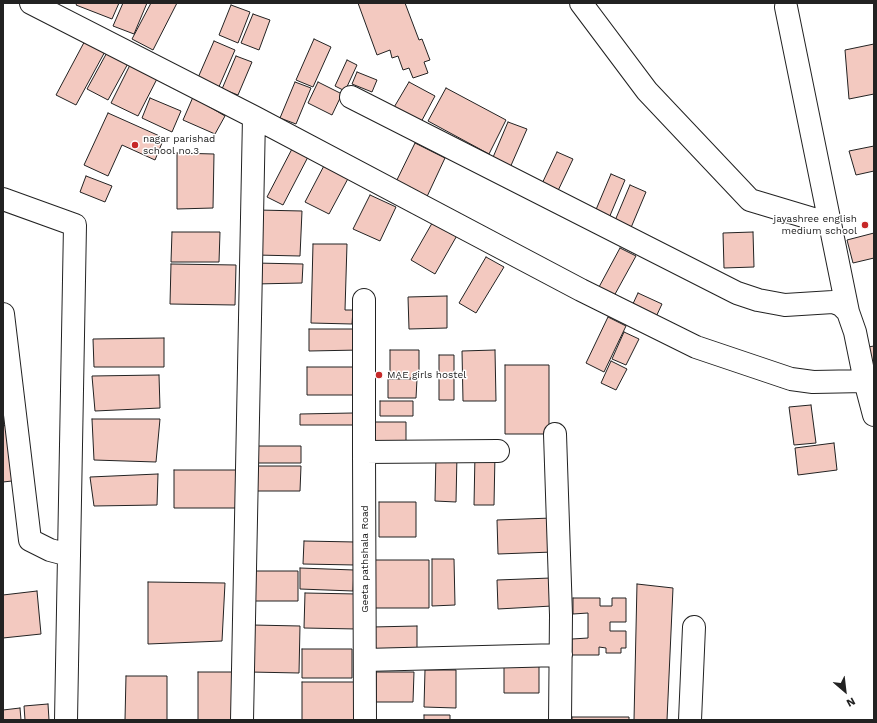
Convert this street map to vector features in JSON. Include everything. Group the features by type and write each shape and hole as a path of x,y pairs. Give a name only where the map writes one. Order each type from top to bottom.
{"street":[{"path":"31,3 254,117 581,290 696,347 791,380 813,382 865,381"},
{"path":"581,3 647,91 750,200 830,224"},
{"path":"786,7 848,312 855,332 874,415"},
{"path":"351,97 737,293 758,300 785,305 833,302 841,305 848,312"},
{"path":"242,720 254,117"},
{"path":"3,199 75,225 66,720"},
{"name":"Geeta pathshala Road","path":"364,300 365,720"},
{"path":"3,314 30,540 50,550 69,555"},
{"path":"554,434 561,615 560,720"},
{"path":"364,452 498,450"},
{"path":"690,720 694,627"},
{"path":"365,660 561,655"}],"building":[{"path":"77,3 119,3 112,19 76,5"},
{"path":"123,3 147,3 134,34 113,26"},
{"path":"151,3 177,3 153,50 132,39"},
{"path":"358,3 405,3 419,40 422,39 430,60 424,62 428,73 413,78 409,68 403,70 398,56 392,58 390,50 377,55"},
{"path":"231,5 250,12 238,43 219,35"},
{"path":"253,14 270,20 259,50 241,43"},
{"path":"88,35 108,46 76,105 56,95"},
{"path":"314,39 331,47 313,87 296,80"},
{"path":"214,41 235,50 218,89 197,80"},
{"path":"874,44 874,94 849,99 845,50"},
{"path":"110,47 131,58 108,100 87,89"},
{"path":"236,56 252,62 238,95 222,89"},
{"path":"133,59 160,73 138,116 111,103"},
{"path":"347,60 357,65 345,91 335,86"},
{"path":"357,72 377,80 372,92 352,84"},
{"path":"295,82 311,88 296,124 280,118"},
{"path":"318,82 342,94 332,115 308,103"},
{"path":"409,82 435,96 420,124 393,109"},
{"path":"446,88 506,120 489,154 428,121"},
{"path":"193,97 225,116 215,134 183,120"},
{"path":"150,98 181,111 172,132 142,118"},
{"path":"108,113 164,138 155,160 122,145 108,176 84,165"},
{"path":"508,122 527,129 509,170 491,162"},
{"path":"415,143 445,158 424,203 393,188"},
{"path":"874,146 874,171 856,175 849,151"},
{"path":"293,147 309,155 283,205 267,197"},
{"path":"557,152 573,159 555,197 539,190"},
{"path":"177,153 214,154 213,208 177,209"},
{"path":"327,160 351,173 329,214 305,202"},
{"path":"611,174 625,180 609,218 595,212"},
{"path":"86,176 112,186 105,202 80,192"},
{"path":"630,185 646,192 630,230 614,223"},
{"path":"370,195 396,207 380,241 353,229"},
{"path":"258,210 302,211 300,256 256,255"},
{"path":"435,218 459,232 435,274 411,260"},
{"path":"172,232 220,232 219,262 171,262"},
{"path":"753,232 754,267 724,268 723,233"},
{"path":"874,233 874,258 853,263 847,240"},
{"path":"313,244 347,244 345,310 353,310 352,324 311,323"},
{"path":"620,248 636,256 614,296 599,287"},
{"path":"486,257 504,267 476,313 459,303"},
{"path":"255,263 303,264 302,283 255,284"},
{"path":"171,264 236,265 235,305 170,304"},
{"path":"638,293 662,304 655,319 631,308"},
{"path":"447,296 447,328 409,329 408,297"},
{"path":"608,317 626,326 604,372 586,363"},
{"path":"309,329 360,329 360,350 309,351"},
{"path":"624,332 639,339 626,365 612,359"},
{"path":"164,338 164,367 94,367 93,339"},
{"path":"874,346 874,380 868,347"},
{"path":"390,350 419,350 419,378 390,378"},
{"path":"495,350 496,401 463,401 462,351"},
{"path":"439,355 454,355 454,400 439,400"},
{"path":"611,361 627,369 616,390 601,383"},
{"path":"505,365 549,365 549,434 505,434"},
{"path":"307,367 359,367 359,395 307,395"},
{"path":"159,375 160,408 95,411 92,376"},
{"path":"388,379 417,379 416,398 388,398"},
{"path":"380,401 413,401 413,416 380,416"},
{"path":"811,405 816,443 794,445 789,407"},
{"path":"353,413 353,425 300,425 300,414"},
{"path":"92,419 160,419 156,462 94,460"},
{"path":"375,422 406,422 406,450 375,450"},
{"path":"7,425 12,481 3,482 3,426"},
{"path":"834,443 837,470 798,475 795,448"},
{"path":"257,446 301,446 301,463 257,463"},
{"path":"475,454 495,454 494,505 474,505"},
{"path":"436,455 457,455 456,502 435,501"},
{"path":"257,466 301,466 300,491 257,491"},
{"path":"174,470 236,470 236,508 174,508"},
{"path":"158,474 157,505 94,506 90,477"},
{"path":"379,502 416,502 416,537 379,537"},
{"path":"552,518 553,552 498,554 497,520"},
{"path":"304,541 355,542 355,565 303,564"},
{"path":"432,559 454,559 455,605 432,606"},
{"path":"374,560 429,560 429,608 374,608"},
{"path":"300,568 354,570 353,591 300,589"},
{"path":"253,571 298,571 298,601 253,601"},
{"path":"551,578 552,606 498,609 497,580"},
{"path":"148,582 225,583 222,641 148,644"},
{"path":"637,584 673,588 667,720 634,720"},
{"path":"37,591 41,634 3,638 3,595"},
{"path":"305,593 357,594 357,629 304,628"},
{"path":"573,598 600,598 600,606 612,606 612,598 626,598 626,622 610,622 610,631 626,631 626,648 621,648 621,653 606,653 606,648 599,647 599,655 572,655 572,639 588,638 588,613 573,614"},
{"path":"252,625 300,626 299,673 250,672"},
{"path":"417,626 417,650 372,650 372,627"},
{"path":"302,649 352,649 352,678 302,678"},
{"path":"504,662 539,663 539,693 504,693"},
{"path":"425,670 456,670 456,708 424,707"},
{"path":"198,672 235,672 234,720 198,720"},
{"path":"376,672 414,672 413,702 376,702"},
{"path":"126,676 167,676 167,720 125,720"},
{"path":"302,682 355,682 355,720 302,720"},
{"path":"48,704 49,720 25,720 24,706"},
{"path":"20,708 21,720 3,720 3,710"},
{"path":"424,715 450,715 450,720 424,720"},
{"path":"572,717 629,717 629,720 572,720"}],"place":[{"name":"nagar parishad school no.3","path":"135,145"},
{"name":"jayashree english medium school","path":"865,225"},
{"name":"MAE girls hostel","path":"379,375"}]}
